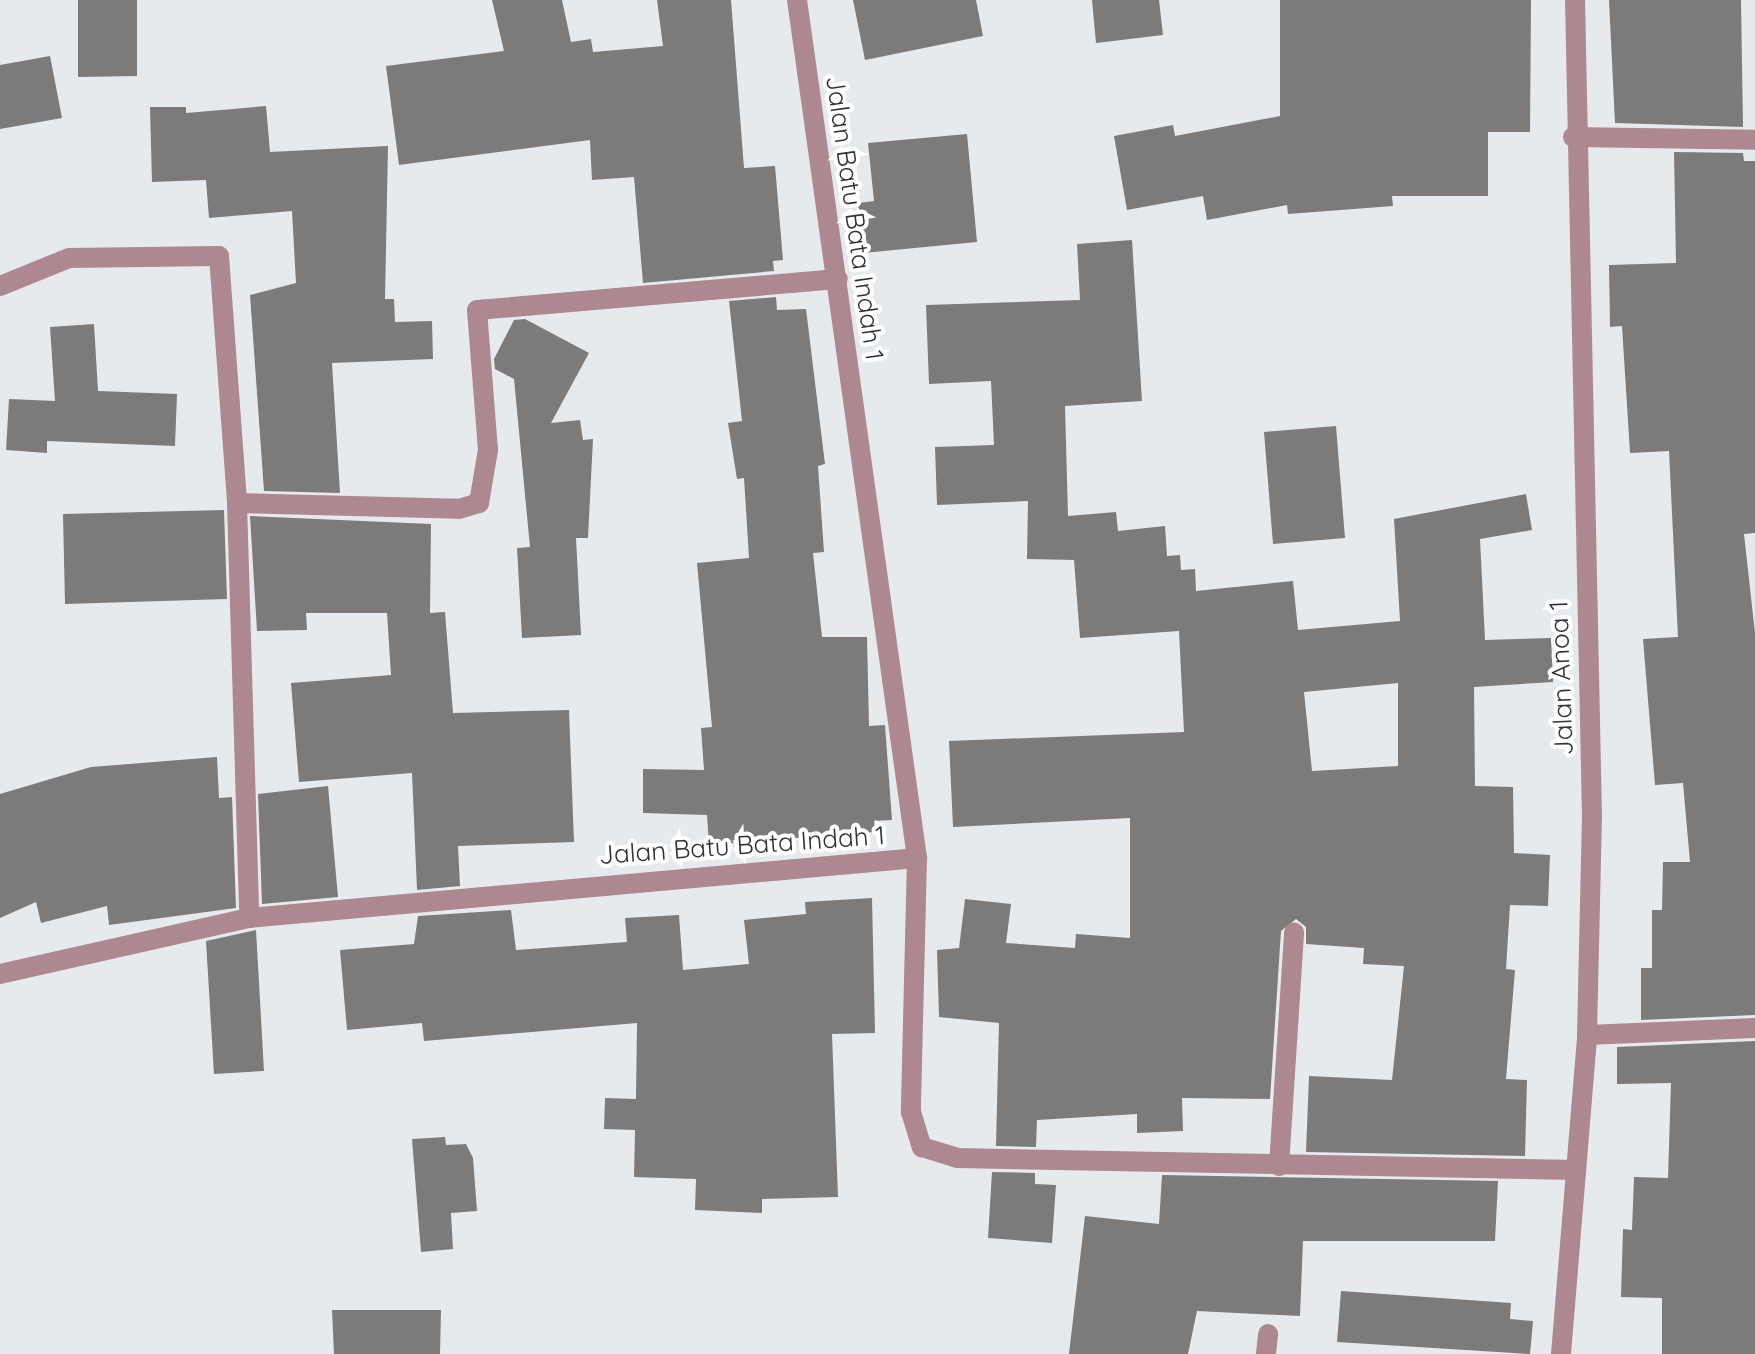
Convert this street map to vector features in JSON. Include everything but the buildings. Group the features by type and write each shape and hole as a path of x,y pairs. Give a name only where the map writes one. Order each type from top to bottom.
{"street":[{"name":"Jalan Batu Bata Indah 1","path":"0,974 249,918 917,858 797,0"},
{"name":"Jalan Anoa 1","path":"1561,1354 1587,1035 1592,817 1573,137 1575,0"},
{"path":"1573,137 1755,140"},
{"path":"0,286 69,258 219,256 237,503 249,918"},
{"path":"237,503 459,509 479,503 488,450 477,310 838,279"},
{"path":"917,858 911,1112 922,1147 957,1158 1576,1170"},
{"path":"1279,1166 1294,932"},
{"path":"1587,1035 1755,1028"}]}
